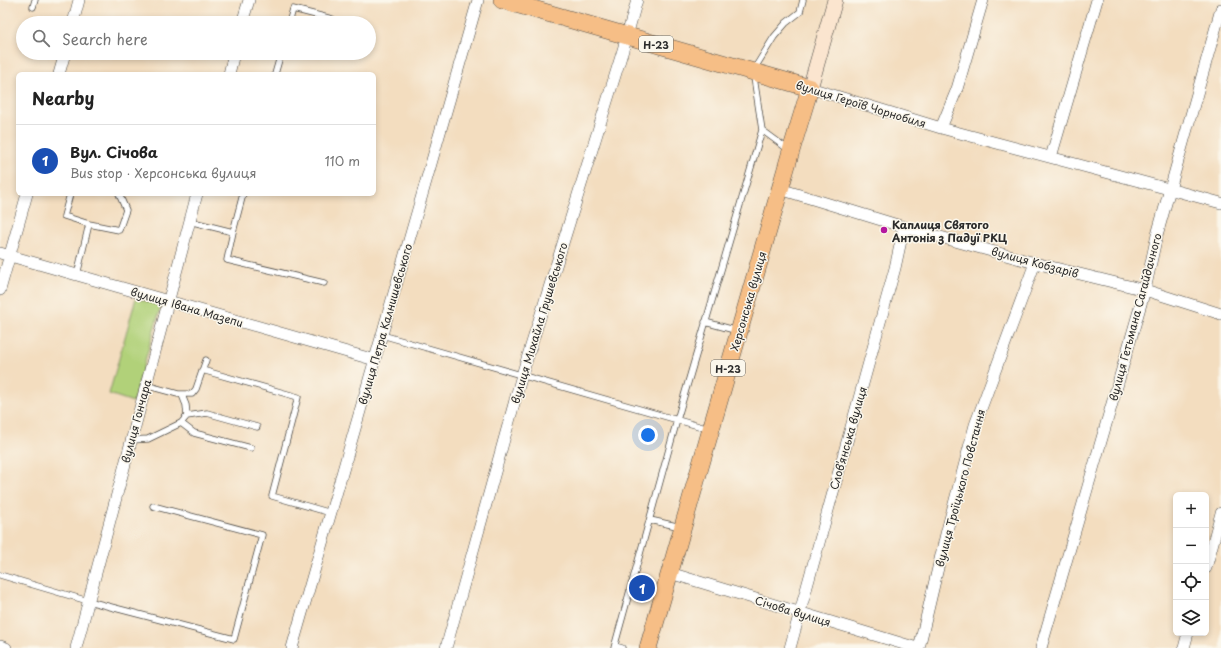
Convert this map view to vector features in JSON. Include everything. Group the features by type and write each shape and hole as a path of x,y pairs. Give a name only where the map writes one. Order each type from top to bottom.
{"main road":[{"name":"вулиця Героїв Чорнобиля","path":"502,0 810,88"},
{"name":"Херсонська вулиця","path":"648,648 835,0"}],"street":[{"path":"75,16 79,0"},
{"path":"246,16 249,0"},
{"name":"вулиця Петра Калнишевського","path":"292,648 478,0"},
{"name":"вулиця Михайла Грушевського","path":"446,648 522,375 637,0"},
{"path":"941,128 957,89 984,0"},
{"path":"1051,157 1097,0"},
{"name":"вулиця Гетьмана Сагайдачного","path":"1041,648 1145,290 1157,235 1221,9"},
{"path":"60,72 63,60"},
{"path":"229,72 232,60"},
{"name":"вулиця Героїв Чорнобиля","path":"810,88 941,128 1221,203"},
{"name":"вулиця Кобзарів","path":"780,189 904,227 1035,264 1145,290 1221,314"},
{"path":"0,290 5,255 26,196"},
{"name":"вулиця Гончара","path":"76,648 196,196"},
{"name":"Словʼянська вулиця","path":"790,648 895,268 904,227"},
{"name":"вулиця Івана Мазепи","path":"5,255 375,360"},
{"name":"вулиця Троїцького Повстання","path":"918,648 975,425 1035,264"},
{"path":"1207,564 1221,513"},
{"name":"Січова вулиця","path":"670,573 918,648"},
{"path":"1184,648 1187,636"},
{"path":"0,646 6,648"}],"lane":[{"path":"33,7 35,0"},
{"path":"622,648 614,647 705,322 762,130 754,71 774,37 800,12 803,0"},
{"path":"291,16 293,8 321,16"},
{"path":"276,72 279,60"},
{"path":"762,130 791,151"},
{"path":"69,196 64,216 89,224 119,230 126,210 120,196"},
{"path":"242,196 227,260 324,283"},
{"path":"189,221 233,232"},
{"path":"77,275 89,224"},
{"path":"705,322 739,332"},
{"path":"382,335 711,429"},
{"path":"146,385 182,395 192,394 196,389 206,360"},
{"path":"202,370 298,397 272,496 331,513"},
{"path":"182,395 187,416"},
{"path":"131,440 148,439 181,423 187,416 207,413 258,427"},
{"path":"181,423 194,433 251,448"},
{"path":"0,575 88,601 234,639 262,535 153,506"},
{"path":"650,520 683,527"}],"green space":[{"path":"136,298 161,306 133,402 109,394"}],"place":[{"name":"Каплиця Святого Антонія з Падуї РКЦ","path":"884,230"},
{"name":"Вул. Січова","path":"642,588"}]}
